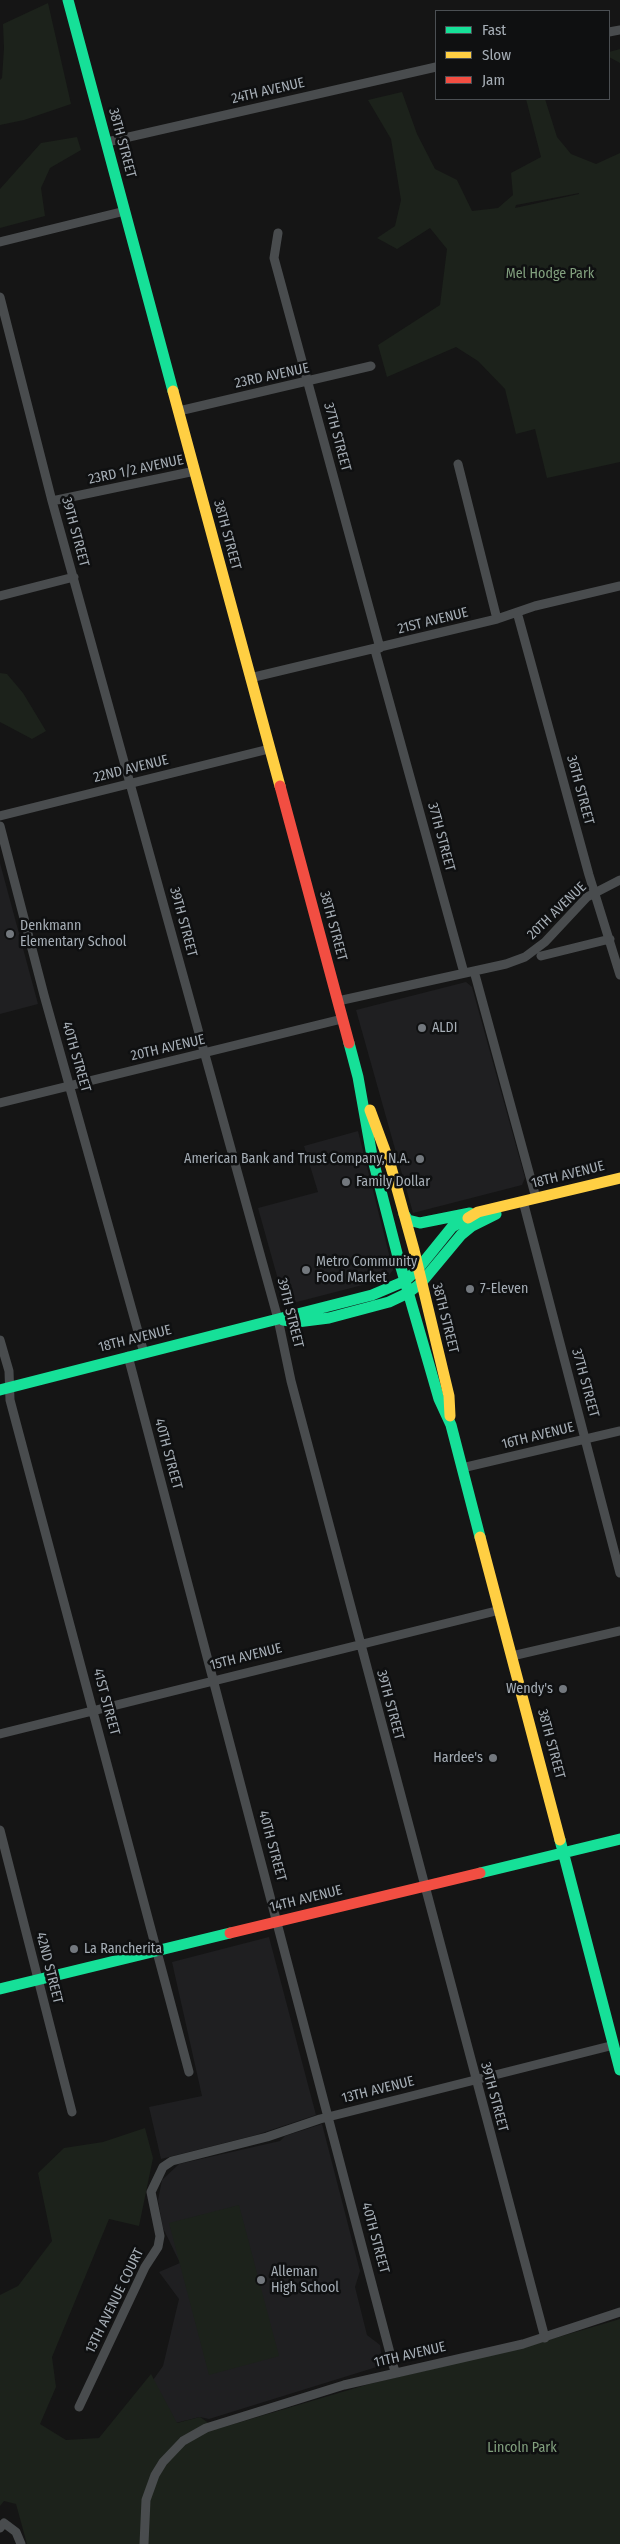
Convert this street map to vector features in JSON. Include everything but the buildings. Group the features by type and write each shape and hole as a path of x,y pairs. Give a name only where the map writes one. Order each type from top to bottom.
{"street":[{"name":"38TH STREET","path":"68,0 358,1077 391,1167 404,1214 449,1396 451,1425 620,2070"},
{"name":"24TH AVENUE","path":"107,142 435,67"},
{"path":"0,242 125,211"},
{"name":"37TH STREET","path":"278,233 274,258 464,973"},
{"name":"39TH STREET","path":"0,297 52,501 278,1320 291,1381 545,2338"},
{"name":"23RD AVENUE","path":"179,411 371,366"},
{"path":"458,464 497,619"},
{"name":"23RD 1/2 AVENUE","path":"52,501 195,472"},
{"path":"0,596 74,577"},
{"name":"21ST AVENUE","path":"250,678 378,649 620,586"},
{"name":"36TH STREET","path":"516,612 594,892 620,975"},
{"name":"22ND AVENUE","path":"0,816 269,749"},
{"name":"40TH STREET","path":"0,826 144,1353"},
{"name":"20TH AVENUE","path":"338,1001 506,964 531,954 594,892 620,880"},
{"name":"20TH AVENUE","path":"541,956 610,939"},
{"path":"474,971 536,1198"},
{"name":"20TH AVENUE","path":"0,1103 342,1019"},
{"name":"38TH STREET","path":"358,1077 372,1156 407,1287 439,1399 451,1425"},
{"name":"18TH AVENUE","path":"4,1389 128,1356 278,1320 297,1322 329,1318 389,1302 407,1287 418,1269 452,1227 478,1212 620,1178"},
{"name":"37TH STREET","path":"523,1201 620,1573"},
{"name":"18TH AVENUE","path":"407,1287 422,1283 461,1235 484,1219 523,1201"},
{"path":"404,1214 408,1220 420,1223 478,1212"},
{"name":"41ST STREET","path":"0,1340 9,1371 4,1389 10,1400 158,1952 188,2072"},
{"name":"40TH STREET","path":"128,1356 396,2372"},
{"name":"16TH AVENUE","path":"462,1468 620,1431"},
{"name":"15TH AVENUE","path":"0,1734 93,1709 500,1610"},
{"path":"512,1656 620,1631"},
{"name":"42ND STREET","path":"0,1830 72,2112"},
{"name":"14TH AVENUE","path":"0,1989 620,1839"},
{"name":"13TH AVENUE","path":"158,2176 163,2167 179,2158 267,2137 329,2117 614,2045"},
{"name":"13TH AVENUE COURT","path":"79,2407 145,2267 159,2243 151,2192 158,2176"},
{"name":"11TH AVENUE","path":"144,2544 146,2500 156,2475 163,2462 183,2441 206,2428 396,2372 545,2338 620,2312"},
{"path":"2,2525 16,2532 21,2544"}],"shaded area":[{"name":"Denkmann Elementary School","path":"0,863 38,1004 0,1014"},
{"path":"466,982 472,987 525,1178 522,1185 413,1213 356,1010"},
{"path":"358,1131 393,1270 386,1279 289,1304 284,1301 258,1208 318,1192 304,1146"},
{"path":"269,1937 316,2115 256,2135 161,2159 149,2107 202,2096 172,1962"},
{"name":"Alleman High School","path":"322,2124 360,2271 355,2287 367,2335 380,2345 383,2365 209,2419 200,2417 111,2439 163,2366 179,2299 159,2272 180,2263 163,2228 158,2200 162,2180 179,2164 280,2141 285,2136"}],"green space":[{"path":"48,3 71,104 24,120 0,125 0,80 2,78 4,48 3,24"},
{"path":"620,49 620,63 610,58 610,52"},
{"name":"Mel Hodge Park","path":"402,92 417,134 435,169 457,180 472,211 498,208 513,195 511,173 541,157 526,100 545,100 557,137 571,154 596,164 620,153 620,462 547,478 535,429 516,434 505,389 478,361 456,347 387,377 378,345 440,305 447,249 430,228 397,249 377,238 395,226 401,200 391,139 368,100","holes":["579,193 579,194 515,208 516,205"]},
{"path":"77,137 81,150 50,168 41,188 45,216 0,228 0,189 41,143"},
{"path":"0,673 7,674 23,693 46,731 32,739 0,722"},
{"name":"Lincoln Park","path":"145,2128 153,2158 139,2226 109,2219 52,2357 56,2387 40,2424 66,2440 99,2438 151,2374 177,2423 200,2417 217,2429 369,2384 528,2346 620,2319 620,2544 27,2544 16,2504 4,2501 0,2506 0,2295 18,2286 52,2241 38,2173 64,2148 103,2142"},
{"path":"239,2205 279,2356 209,2375 169,2223"}],"traffic: fast":[{"path":"68,0 173,391"},
{"path":"349,1043 358,1077 372,1156 398,1257 439,1399 451,1425 480,1537"},
{"path":"404,1214 408,1220 420,1223 470,1213"},
{"path":"283,1320 297,1322 329,1318 389,1302 408,1293 421,1283 461,1235 472,1226 496,1214"},
{"path":"0,1390 372,1295 405,1281 418,1269 452,1227 468,1218"},
{"path":"480,1873 620,1839"},
{"path":"560,1840 620,2070"},
{"path":"0,1989 230,1933"}],"traffic: slow":[{"path":"173,391 280,786"},
{"path":"370,1110 391,1167 414,1250 449,1396 450,1416"},
{"path":"468,1218 478,1212 620,1178"},
{"path":"480,1537 560,1840"}],"traffic: jam":[{"path":"280,786 349,1043"},
{"path":"230,1933 480,1873"}],"place":[{"name":"Denkmann Elementary School","path":"10,934"},
{"name":"ALDI","path":"422,1028"},
{"name":"American Bank and Trust Company, N.A.","path":"420,1159"},
{"name":"Family Dollar","path":"346,1182"},
{"name":"Metro Community Food Market","path":"306,1270"},
{"name":"7-Eleven","path":"470,1289"},
{"name":"Wendy's","path":"563,1689"},
{"name":"Hardee's","path":"493,1758"},
{"name":"La Rancherita","path":"74,1949"},
{"name":"Alleman High School","path":"261,2280"}]}
